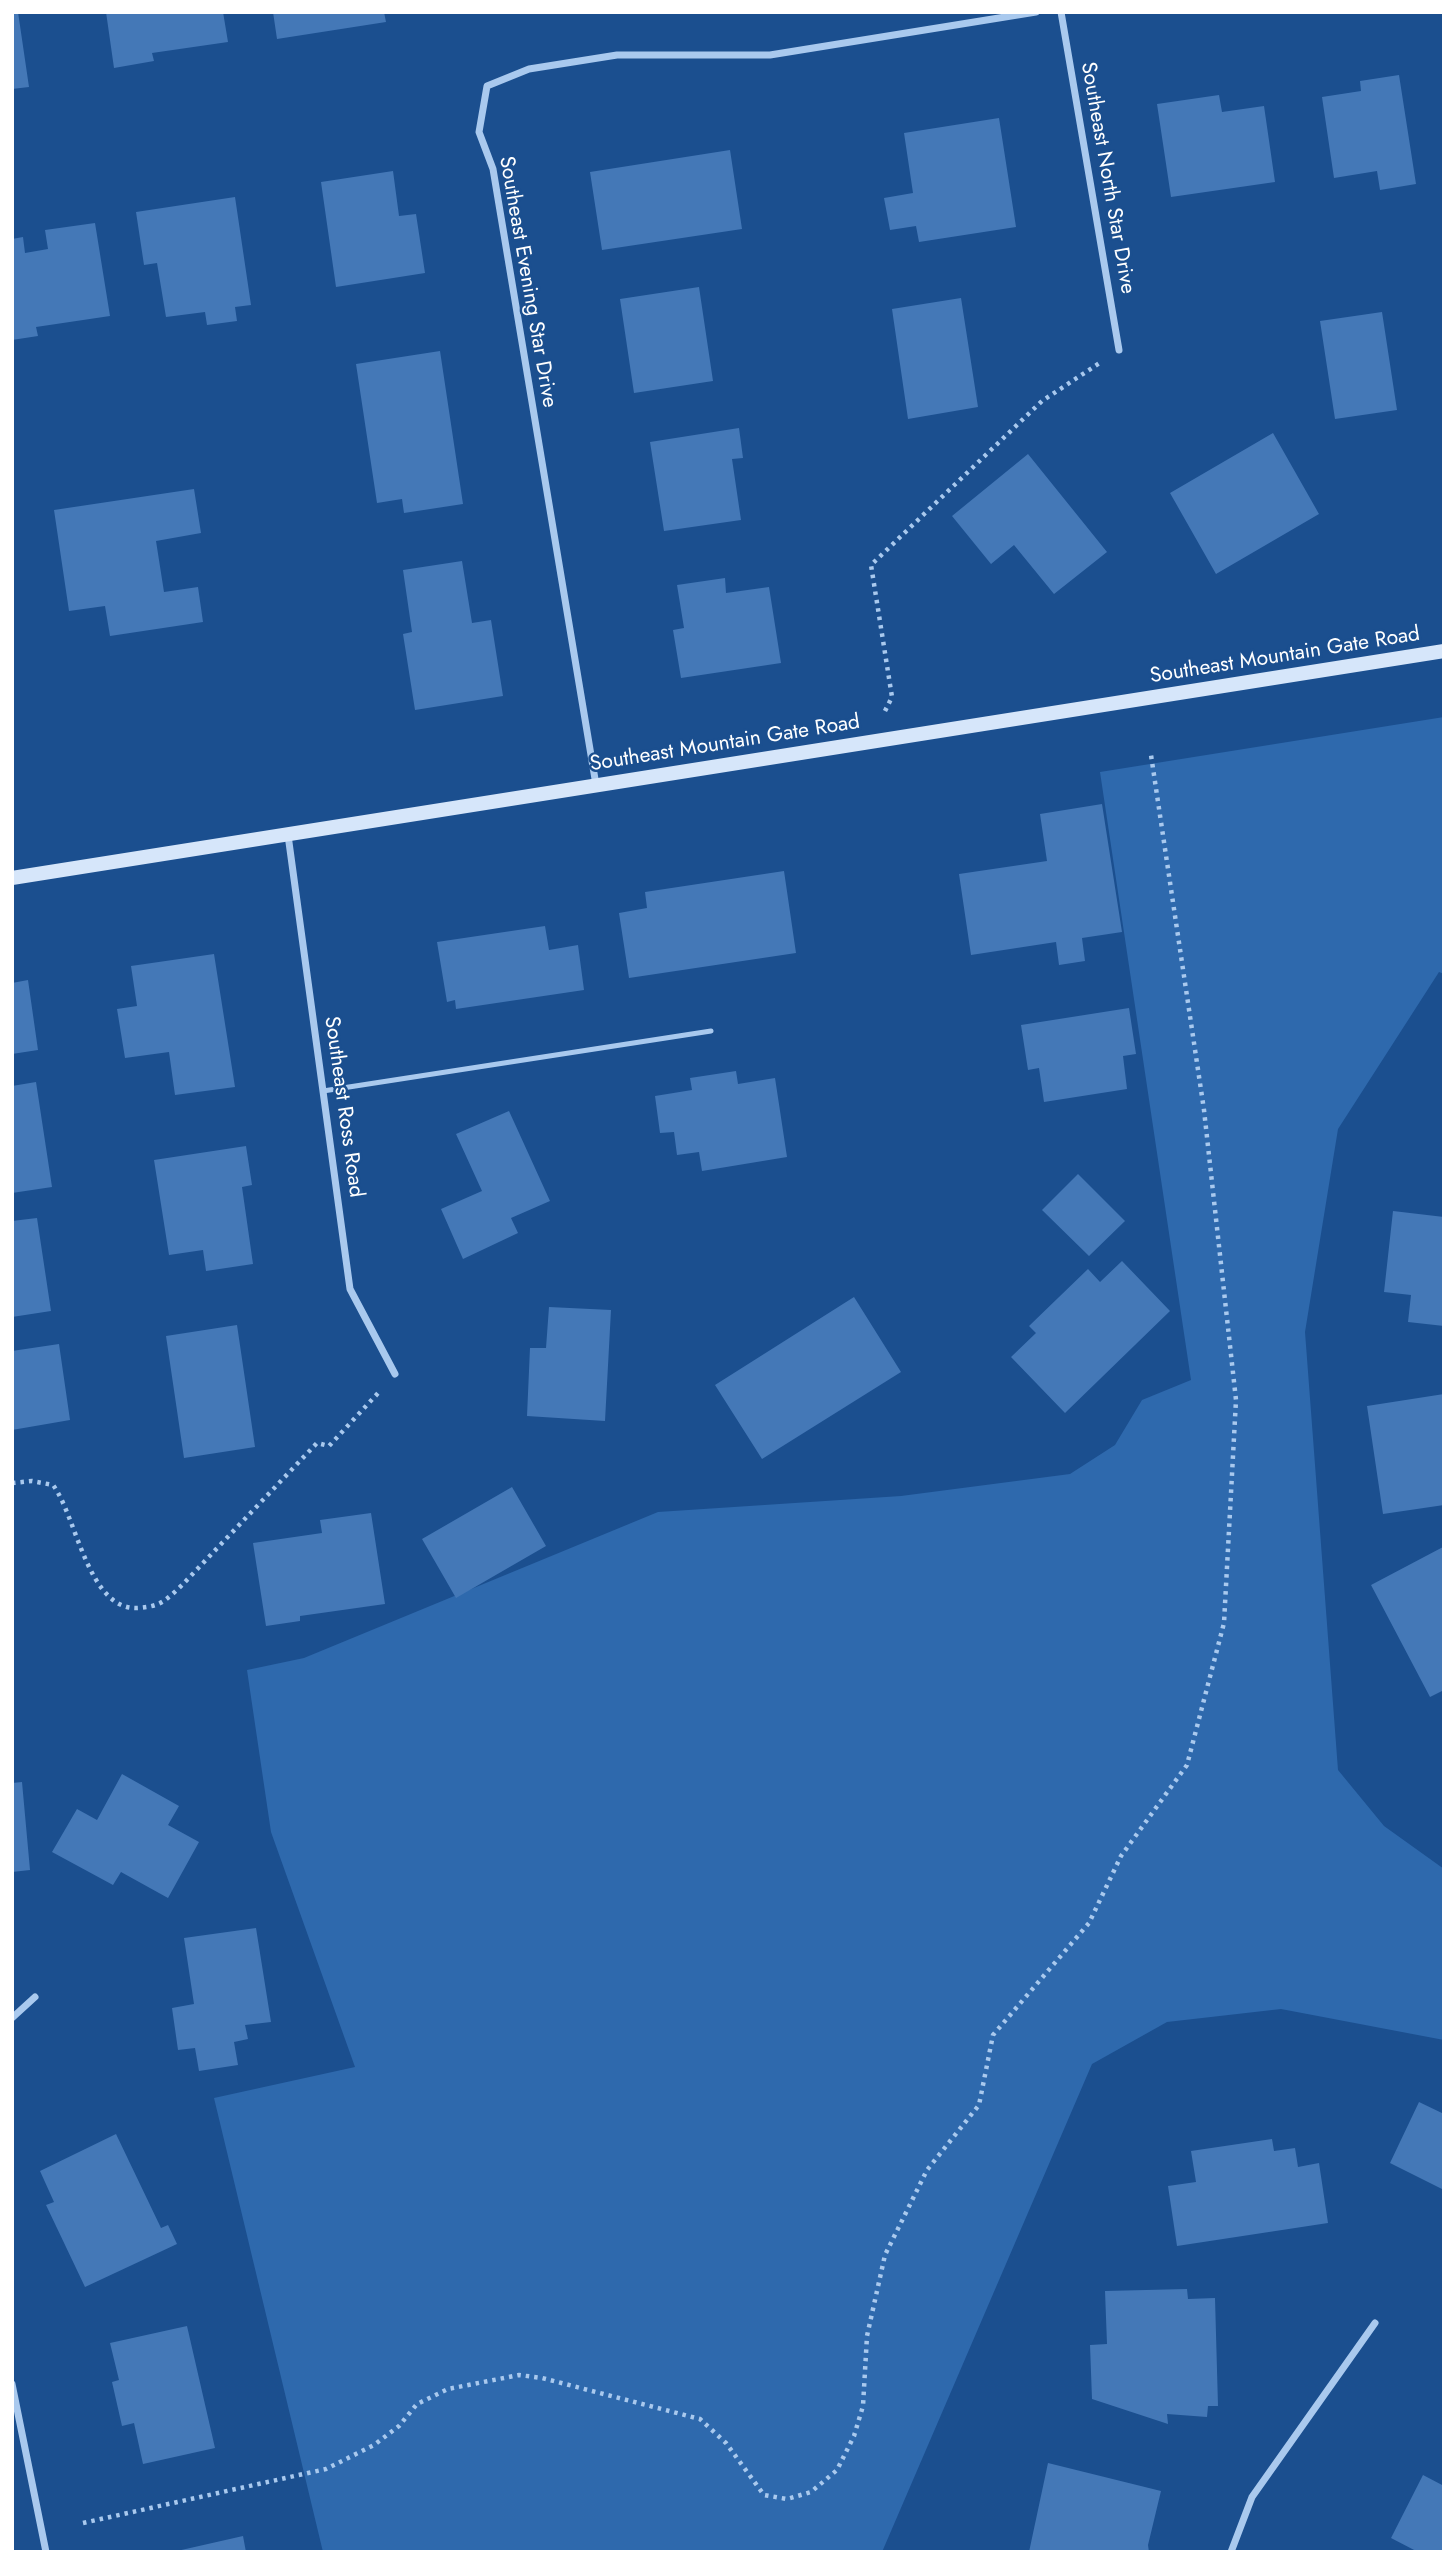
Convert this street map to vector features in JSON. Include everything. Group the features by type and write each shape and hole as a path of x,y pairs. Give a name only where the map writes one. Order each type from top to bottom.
{"street":[{"name":"Southeast Evening Star Drive","path":"596,785 493,169 479,132 487,86 530,69 617,55 770,55 1035,12"},
{"name":"Southeast North Star Drive","path":"1061,12 1119,350"},
{"name":"Southeast Mountain Gate Road","path":"12,878 1444,651"},
{"name":"Southeast Ross Road","path":"288,834 350,1289 395,1374"},
{"path":"12,2018 35,1997"},
{"path":"1231,2552 1252,2497 1374,2323"},
{"path":"12,2384 46,2552"}],"lane":[{"path":"323,1091 711,1031"}],"path":[{"path":"869,744 892,697 871,565 1042,401 1119,350"},
{"path":"83,2523 326,2469 374,2445 399,2426 417,2404 447,2389 519,2375 542,2378 700,2419 726,2443 764,2496 786,2499 811,2492 837,2470 854,2436 863,2406 867,2336 885,2256 927,2170 979,2105 993,2035 1088,1923 1121,1856 1187,1765 1224,1623 1236,1400 1204,1110 1151,755"},
{"path":"12,1483 32,1481 53,1485 100,1587 118,1605 133,1609 151,1607 164,1602 185,1582 317,1443 329,1446 395,1374"}],"shaded area":[{"path":"1444,717 1444,974 1439,972 1338,1129 1305,1332 1338,1770 1384,1826 1444,1869 1444,2040 1281,2009 1167,2022 1092,2064 882,2552 323,2552 214,2098 355,2067 271,1832 247,1670 304,1658 658,1512 901,1496 1070,1474 1115,1445 1142,1400 1191,1380 1100,772"}],"building":[{"path":"12,12 18,12 29,87 12,89"},
{"path":"106,12 223,12 228,42 152,53 154,61 114,68"},
{"path":"273,12 384,12 386,22 277,39"},
{"path":"1399,75 1416,184 1380,190 1377,171 1334,178 1322,97 1361,91 1360,81"},
{"path":"1219,95 1222,112 1264,106 1275,182 1171,197 1157,104"},
{"path":"999,118 1016,227 919,242 916,226 890,230 884,198 913,193 904,133"},
{"path":"730,150 742,229 602,250 590,172"},
{"path":"393,171 399,216 416,214 425,273 336,287 321,182"},
{"path":"235,197 251,305 235,307 237,321 207,325 205,312 166,317 157,263 144,265 136,212"},
{"path":"95,223 110,316 36,327 38,336 12,340 12,239 23,237 25,253 48,249 45,230"},
{"path":"699,287 713,381 634,393 620,299"},
{"path":"961,298 978,407 908,419 892,309"},
{"path":"1382,312 1397,410 1335,419 1320,321"},
{"path":"440,351 463,504 404,513 402,499 377,503 356,364"},
{"path":"739,428 743,458 732,459 741,520 664,531 650,442"},
{"path":"1273,433 1319,514 1216,574 1170,493"},
{"path":"1028,454 1107,552 1054,594 1014,545 991,564 952,516"},
{"path":"194,489 201,533 156,541 164,592 198,587 203,622 110,636 105,606 69,611 54,510"},
{"path":"462,561 472,623 491,620 503,696 415,710 403,634 412,632 403,570"},
{"path":"725,578 726,593 769,587 781,663 681,678 673,630 684,628 677,585"},
{"path":"1102,804 1122,932 1082,938 1085,961 1059,965 1056,942 971,955 959,874 1047,861 1040,814"},
{"path":"784,871 796,953 629,978 619,913 647,908 645,892"},
{"path":"545,926 549,950 578,945 584,990 456,1009 455,1000 447,1002 437,942"},
{"path":"214,954 235,1087 175,1095 169,1052 125,1058 117,1009 137,1006 131,966"},
{"path":"28,980 38,1050 12,1054 12,983"},
{"path":"1129,1008 1136,1054 1123,1056 1127,1089 1044,1102 1039,1068 1028,1070 1021,1025"},
{"path":"736,1071 738,1084 775,1078 787,1157 702,1171 699,1152 677,1155 674,1132 660,1133 655,1096 692,1090 690,1078"},
{"path":"36,1082 52,1187 12,1193 12,1086"},
{"path":"509,1111 550,1201 511,1218 518,1233 463,1259 441,1209 482,1191 456,1134"},
{"path":"246,1146 252,1185 242,1187 253,1264 206,1271 203,1250 169,1255 154,1160"},
{"path":"1078,1174 1125,1221 1089,1256 1042,1210"},
{"path":"1393,1211 1444,1217 1444,1326 1408,1322 1411,1295 1384,1292"},
{"path":"37,1218 51,1311 12,1317 12,1221"},
{"path":"1122,1261 1170,1311 1065,1413 1011,1357 1036,1333 1029,1326 1088,1269 1100,1282"},
{"path":"854,1297 901,1372 762,1459 715,1385"},
{"path":"549,1307 611,1310 605,1421 527,1416 530,1348 546,1348"},
{"path":"237,1325 255,1447 184,1458 166,1336"},
{"path":"59,1344 70,1420 12,1430 12,1351"},
{"path":"1444,1394 1444,1505 1383,1514 1367,1406"},
{"path":"512,1487 546,1546 456,1598 422,1539"},
{"path":"371,1513 385,1604 300,1616 300,1621 266,1626 253,1543 322,1533 320,1520"},
{"path":"1443,1547 1444,1690 1430,1697 1371,1585"},
{"path":"122,1774 179,1806 168,1825 199,1842 168,1898 121,1872 113,1885 52,1852 77,1809 97,1820"},
{"path":"22,1782 30,1870 12,1872 12,1783"},
{"path":"256,1928 271,2022 245,2025 248,2039 234,2042 238,2065 199,2071 195,2048 178,2050 172,2008 194,2004 184,1938"},
{"path":"1419,2102 1444,2114 1444,2190 1390,2163"},
{"path":"116,2134 161,2228 168,2225 177,2244 85,2287 46,2205 54,2202 40,2171"},
{"path":"1272,2139 1274,2151 1295,2148 1298,2167 1319,2163 1328,2223 1177,2246 1168,2186 1196,2182 1191,2151"},
{"path":"1187,2289 1188,2299 1215,2298 1218,2406 1208,2406 1207,2417 1167,2414 1168,2424 1092,2399 1090,2345 1107,2344 1105,2291"},
{"path":"187,2326 215,2448 143,2464 134,2423 122,2426 112,2382 119,2380 110,2343"},
{"path":"1048,2463 1161,2491 1148,2545 1149,2552 1029,2552"},
{"path":"1423,2475 1444,2486 1444,2552 1418,2552 1391,2538"},
{"path":"243,2536 246,2552 177,2552 177,2551"}]}
